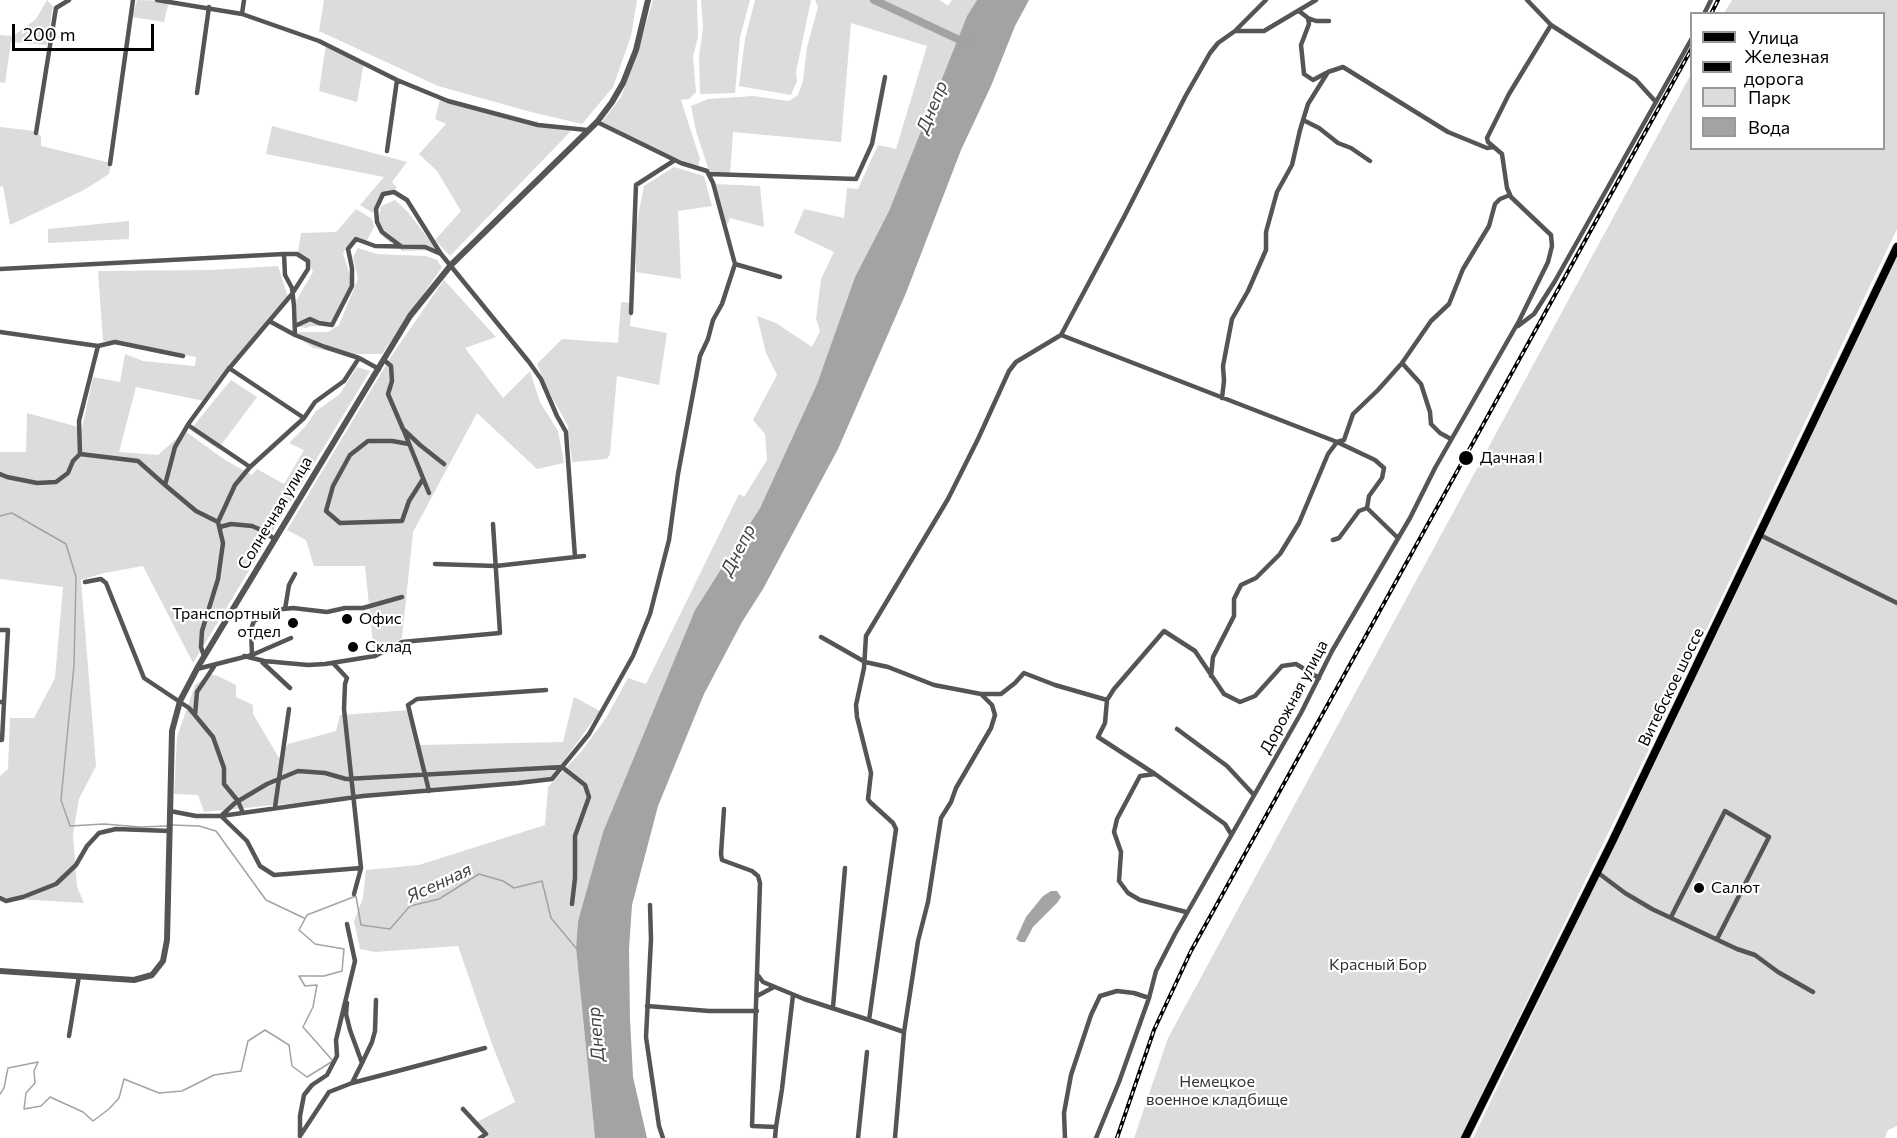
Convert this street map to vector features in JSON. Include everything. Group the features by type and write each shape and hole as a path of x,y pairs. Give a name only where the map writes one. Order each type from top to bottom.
{"main road":[{"name":"Витебское шоссе","path":"1465,1138 1597,872 1897,247"}],"street":[{"path":"36,134 56,8 69,0"},
{"path":"110,164 133,0"},
{"path":"157,0 242,14 319,41 397,80 448,101 538,125 587,130"},
{"path":"242,14 244,0"},
{"name":"Солнечная улица","path":"0,971 134,980 152,975 163,961 167,940 172,731 180,701 204,657 410,316 450,267 597,122 612,102 623,83 636,50 648,0"},
{"path":"869,1020 896,829 893,823 868,799 871,774 856,705 865,662 866,636 948,499 1009,371 1016,362 1061,335 1210,53 1266,0"},
{"path":"1235,31 1264,31 1316,0"},
{"path":"1527,0 1551,25 1636,80 1655,101"},
{"path":"197,93 209,7"},
{"path":"1299,11 1308,18 1329,21"},
{"path":"1308,18 1309,24 1301,45 1304,74 1313,80 1343,67 1449,132 1487,148 1493,147"},
{"path":"1211,676 1213,657 1234,616 1233,599 1241,585 1256,578 1280,554 1299,523 1323,465 1336,442 1344,440 1353,414 1402,363 1431,321 1449,304 1463,268 1489,226 1495,204 1510,195 1502,154 1488,142 1487,138 1509,94 1551,25"},
{"path":"1516,327 1528,321 1542,302 1690,41"},
{"path":"1222,398 1223,366 1232,319 1248,291 1266,250 1266,232 1277,192 1292,165 1308,104 1328,72"},
{"path":"709,174 856,179 872,144 885,77"},
{"path":"387,151 397,80"},
{"path":"1303,120 1370,161"},
{"path":"170,811 196,816 221,816 353,798 552,778 590,734 633,656 650,614 669,540 678,474 700,356 713,320 722,304 735,264 707,171 675,160 597,122"},
{"path":"632,313 636,185 675,160"},
{"path":"402,247 382,232 377,222 376,209 383,194 394,192 407,200 450,267 541,379 566,432 575,557"},
{"name":"Дорожная улица","path":"1096,1138 1119,1082 1149,998 1156,971 1186,912 1301,713 1332,651 1516,327 1548,262 1553,240 1551,235 1510,195"},
{"path":"295,326 310,319 332,325 352,286 352,268 348,249 356,239 375,246 425,247 441,254"},
{"path":"284,254 285,275 292,294 296,335"},
{"path":"0,268 284,254 297,254 308,261 308,269 292,294 271,322 229,368 188,425 175,447 165,485"},
{"path":"735,264 780,277"},
{"path":"271,322 296,335 359,358 379,369"},
{"path":"0,332 98,346 115,342 183,356"},
{"path":"1061,335 1336,442 1375,460 1384,468 1382,478 1369,496 1367,508"},
{"path":"0,474 37,483 56,482 68,473 73,461 80,454 79,421 98,346"},
{"path":"204,657 201,647 202,632 218,579 224,543 219,524 235,485 249,467 304,418 315,402 344,381 359,358"},
{"path":"384,360 391,366 392,381 388,394 429,493"},
{"path":"1402,363 1421,384 1430,412 1431,424 1451,439"},
{"path":"229,368 304,418"},
{"path":"188,425 249,467"},
{"path":"403,429 420,446 444,464"},
{"path":"409,444 368,441 350,455 333,486 326,511 340,523 402,520 409,501 423,479"},
{"path":"80,454 138,461 196,511 219,524 252,526 266,532 275,540"},
{"path":"1367,508 1398,538"},
{"path":"1333,540 1339,538 1359,511 1367,508"},
{"path":"244,656 260,661 308,665 333,663 375,656 402,642 500,633 492,524"},
{"path":"1758,534 1897,603"},
{"path":"435,564 496,566 584,556"},
{"path":"285,609 289,585 295,574"},
{"path":"85,582 101,579 106,583 144,678 180,701 213,737 224,768 224,784 238,801 243,813"},
{"path":"252,655 251,629 254,621 274,610 327,612 345,608 363,608 402,597"},
{"path":"0,630 8,630 2,702 2,740 0,740"},
{"path":"1231,834 1225,824 1098,737 1105,723 1107,700 1114,688 1164,631 1195,651 1224,694 1240,702 1255,696 1282,666 1296,664 1319,678"},
{"path":"821,637 865,662 888,667 934,685 981,694 1001,694 1024,673 1055,685 1107,700"},
{"path":"197,669 252,655 291,638"},
{"path":"260,661 290,688"},
{"path":"333,663 347,678 344,709 361,868 354,894"},
{"path":"195,715 197,692 215,665"},
{"path":"429,791 408,705 417,699 546,690"},
{"path":"895,1138 904,1032 941,818 991,728 995,715 992,705 981,694"},
{"path":"276,807 289,709"},
{"path":"1177,729 1227,766 1254,795"},
{"path":"221,816 238,801 267,784 298,771 325,773 346,779 562,767 585,785 589,797 575,836 575,878 572,904"},
{"path":"1155,774 1140,776 1117,819 1114,832 1121,852 1119,881 1128,893 1140,900 1186,912"},
{"path":"724,809 722,860 752,871 758,876 760,883 752,1126 776,1127"},
{"path":"1671,917 1725,811 1769,837 1717,939"},
{"path":"221,816 246,841 260,866 274,875 361,868"},
{"path":"0,898 6,901 23,897 56,884 76,865 87,846 99,833 116,829 170,831"},
{"path":"833,1007 845,868"},
{"path":"1597,872 1625,893 1717,939 1755,955 1778,972 1813,992"},
{"path":"650,905 651,939 646,1037 659,1126 663,1138"},
{"path":"299,1137 304,1095 312,1084 327,1075 337,1056 336,1040 355,961 347,924"},
{"path":"757,974 763,982 774,987 904,1032"},
{"path":"69,1036 79,976"},
{"path":"757,996 774,987"},
{"path":"347,991 346,1014 362,1063"},
{"path":"1065,1138 1064,1113 1071,1075 1091,1015 1100,996 1117,991 1149,998"},
{"path":"775,1138 793,994"},
{"path":"352,1083 375,1030 376,1000"},
{"path":"647,1006 710,1011 757,1011"},
{"path":"299,1137 329,1092 352,1083 485,1048"},
{"path":"858,1138 867,1052"},
{"path":"463,1109 486,1134 480,1138"}],"green space":[{"path":"47,0 53,6 47,45 11,42 5,83 0,82 0,35 13,36 36,19"},
{"path":"137,0 169,1 164,22 132,17"},
{"path":"324,0 637,0 631,36 613,87 582,124 438,86 319,31"},
{"path":"653,0 697,0 698,37 693,57 696,92 689,99 681,100 700,159 698,166 676,158 602,122 621,97"},
{"path":"701,0 750,0 740,37 735,93 700,94 699,57 703,27"},
{"path":"755,0 811,0 796,72 797,81 791,95 739,86 745,39"},
{"path":"815,0 940,0 948,6 952,0 977,0 967,16 889,211 855,277 817,384 760,508 695,610 603,832 578,921 576,948 595,1138 487,1138 477,1122 515,1102 458,946 375,952 360,949 354,921 363,898 366,870 419,865 545,825 548,787 581,752 606,718 628,678 646,684 739,494 744,497 767,460 765,434 753,420 777,375 766,353 757,316 776,323 812,347 820,331 816,319 821,279 834,252 794,233 804,209 844,218 847,188 858,189 878,145 896,149 927,46 851,23 841,142 733,132 730,175 710,174 696,131 691,106 708,99 753,96 789,101 798,95 803,81 807,47 818,7"},
{"name":"Красный Бор","path":"1732,0 1897,0 1897,229 1667,712 1460,1138 1134,1138 1168,1038 1690,76 1690,150 1885,150 1885,12 1725,12"},
{"path":"326,44 364,62 357,102 319,91"},
{"path":"440,99 571,131 450,256 435,240 461,211 437,171 419,154 446,124 435,119"},
{"path":"272,126 407,162 392,182 397,188 378,202 373,213 360,205 384,177 266,154"},
{"path":"0,127 35,131 41,136 41,146 111,163 109,174 84,190 10,225 3,186 0,187"},
{"path":"674,167 704,176 712,206 678,211 681,279 636,272 635,231 644,186"},
{"path":"714,184 760,186 764,227 730,218 727,225"},
{"path":"395,200 408,212 442,257 429,250 403,251 383,237 378,221 381,206"},
{"path":"356,209 372,219 374,227 365,244 353,240 343,253 352,282 339,310 328,326 306,328 297,326 296,301 313,272 308,260 298,252 301,233 336,232"},
{"path":"129,221 129,239 48,243 48,229"},
{"path":"358,248 377,254 426,256 437,260 442,267 382,354 350,354 313,348 299,338 298,332 328,332 339,325 358,279 353,257"},
{"path":"1897,257 1897,1126 1888,1130 1885,1138 1473,1138"},
{"path":"278,266 289,300 204,401 136,387 119,452 158,455 185,431 225,460 252,475 257,469 284,484 304,450 289,443 305,427 316,411 340,394 357,367 370,371 193,663 143,566 81,580 96,766 79,799 73,834 77,887 84,903 0,898 0,776 8,769 10,718 34,718 55,678 63,587 0,579 0,452 26,452 27,413 82,428 93,377 120,382 125,354 143,361 195,366 196,357 103,341 98,271 211,270"},
{"path":"444,280 496,337 465,348 503,398 530,371 540,402 558,431 564,463 537,469 477,413 413,532 402,638 374,655 365,566 314,566 306,540 287,530 392,355"},
{"path":"621,302 632,303 630,326 667,333 659,385 617,376 610,454 607,459 572,462 568,426 537,364 562,339 618,343"},
{"path":"231,380 257,397 218,449 190,430"},
{"path":"210,674 236,685 236,697 253,705 253,714 279,758 288,744 336,731 340,715 411,710 419,745 563,742 574,697 600,711 550,780 204,812 198,795 174,794 177,737 195,685"}],"water":[{"name":"Днепр","path":"977,0 1029,0 1015,26 991,86 961,150 906,293 838,449 704,694 658,806 632,905 629,949 633,1077 647,1138 595,1138 576,948 578,921 603,832 695,610 760,508 817,384 855,277 889,211 967,16"},
{"path":"1051,891 1057,891 1061,897 1033,927 1025,942 1020,942 1016,939 1026,917 1043,896"}],"waterway":[{"path":"874,0 966,43"},
{"path":"0,516 12,513 66,544 76,577 74,665 61,800 70,826 104,824 140,827 167,826"},
{"path":"172,825 199,826 216,831 266,900 304,918"},
{"name":"Ясенная","path":"0,1094 4,1088 8,1068 38,1062 34,1071 35,1083 26,1093 24,1109 41,1106 50,1097 83,1112 93,1121 119,1098 124,1079 159,1093 182,1091 214,1075 241,1071 248,1041 265,1030 289,1045 292,1066 307,1077 333,1061 303,1027 313,1007 317,985 305,986 299,976 324,976 342,971 344,949 315,944 299,930 307,915 356,896 361,925 390,929 410,906 439,899 479,874 503,881 514,888 542,881 551,918 576,948"}],"railway":[{"path":"1712,12 1718,0"},
{"path":"1117,1138 1154,1030 1191,951 1690,52"}],"place":[{"name":"Дачная I","path":"1466,458"},
{"name":"Офис","path":"347,619"},
{"name":"Транспортный отдел","path":"293,623"},
{"name":"Склад","path":"353,647"},
{"name":"Салют","path":"1699,888"}],"park label":[{"name":"Немецкое военное кладбище","path":"1217,1091"}]}
